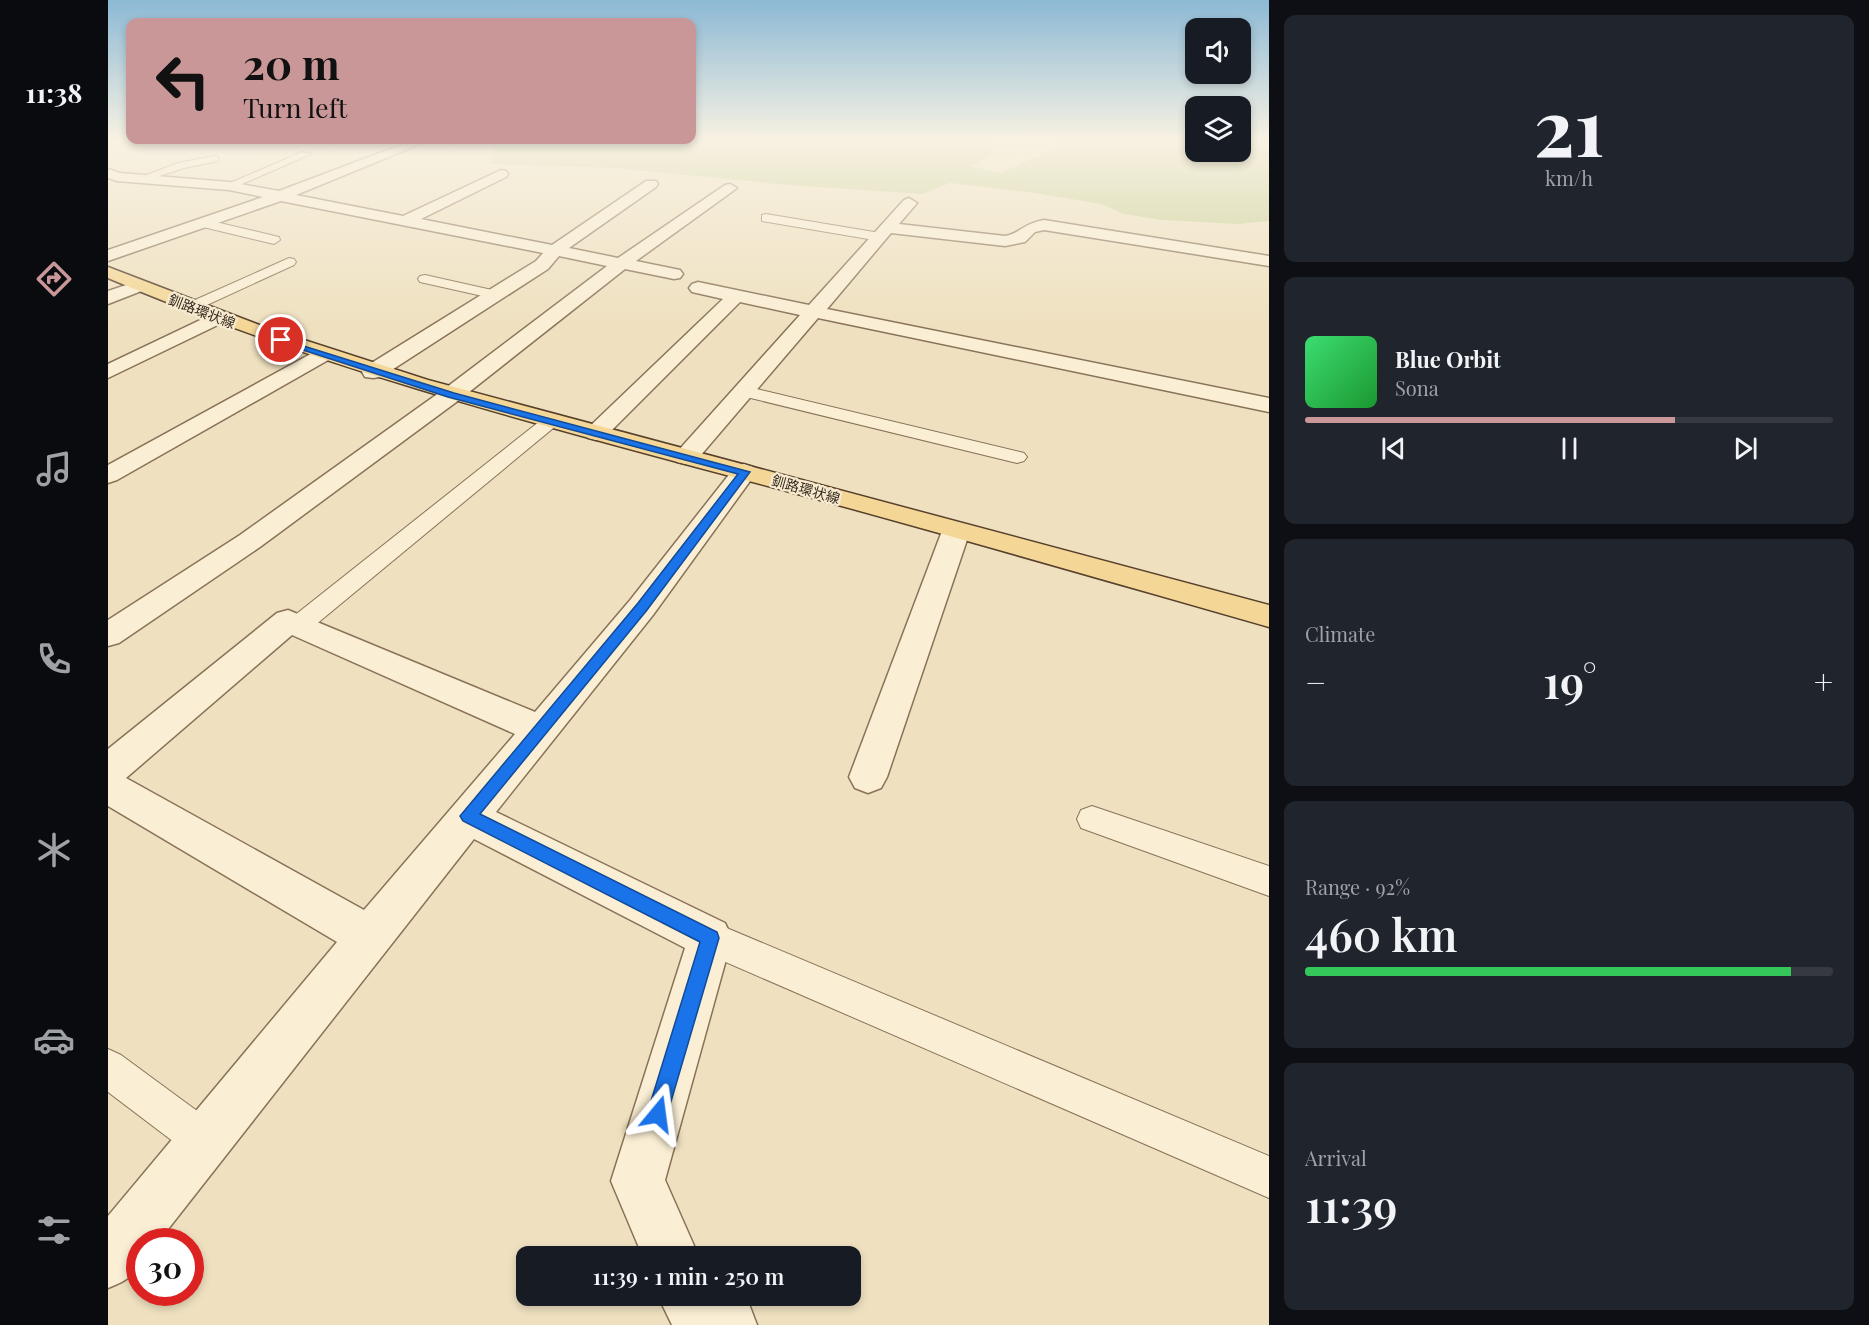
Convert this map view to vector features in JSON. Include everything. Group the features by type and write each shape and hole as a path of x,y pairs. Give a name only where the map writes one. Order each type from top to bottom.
{"main road":[{"name":"釧路環状線","path":"108,272 217,318 373,372 1269,616"}],"street":[{"path":"108,256 266,201"},
{"path":"304,201 674,274"},
{"path":"405,221 446,201"},
{"path":"373,372 542,266 554,250 626,201"},
{"path":"108,635 250,541 451,395 622,263 712,201"},
{"path":"686,457 909,203"},
{"path":"884,233 1005,241 1019,239 1027,229 1044,225 1269,261"},
{"path":"108,298 138,286"},
{"path":"698,288 1269,405"},
{"path":"596,433 736,296"},
{"path":"108,372 217,318"},
{"path":"108,475 323,355"},
{"path":"108,1260 369,937 642,607 744,472"},
{"path":"868,777 956,531"},
{"path":"108,771 288,621 542,730"},
{"path":"108,787 369,937"},
{"path":"468,816 710,938 638,1181 666,1246"},
{"path":"695,1306 728,1325"}],"lane":[{"path":"766,218 884,233"},
{"path":"203,223 274,240"},
{"path":"191,307 289,262"},
{"path":"425,279 496,295"},
{"path":"744,391 1017,458"},
{"path":"299,625 550,421"},
{"path":"1092,819 1269,882"},
{"path":"710,938 1269,1177"},
{"path":"108,1068 204,1141"}],"green space":[{"path":"1082,201 1269,201 1269,221 1238,224 1163,220 1124,214 1101,204"}],"route":[{"path":"281,340 373,372 451,395 744,472 642,607 542,730 468,816 710,938 658,1114"}]}
